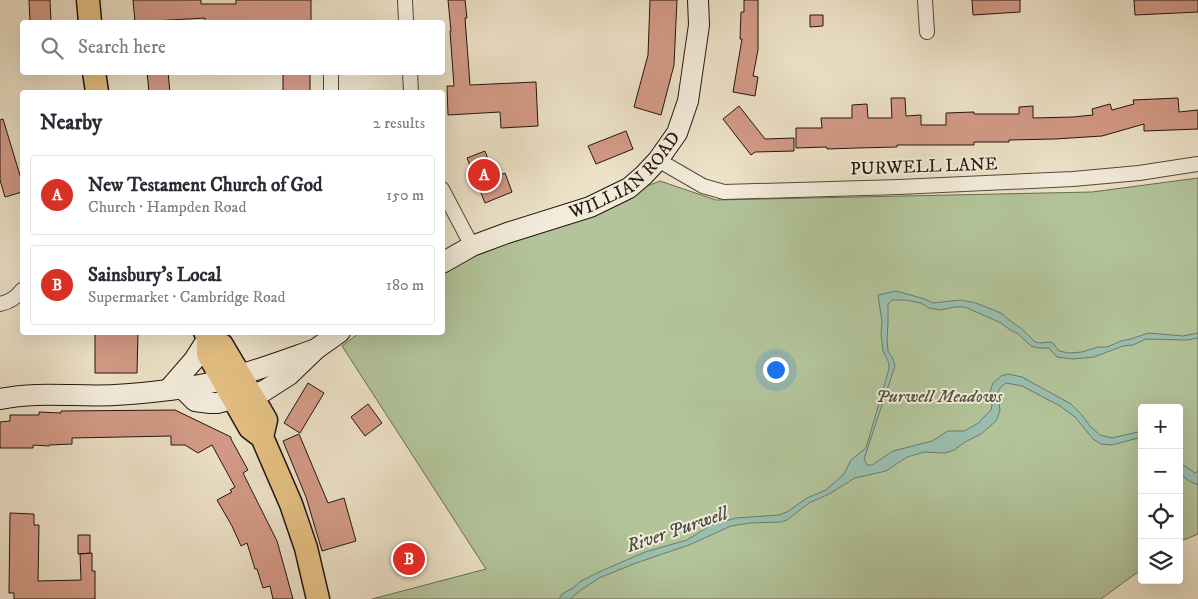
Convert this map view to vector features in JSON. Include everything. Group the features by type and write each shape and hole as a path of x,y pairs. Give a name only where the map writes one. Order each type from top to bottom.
{"main road":[{"path":"88,0 90,20"},
{"path":"94,75 97,90"},
{"path":"206,335 222,345 237,387 266,420 262,437 294,513 306,548 318,599"}],"street":[{"path":"405,0 406,20"},
{"name":"WILLIAN ROAD","path":"445,261 472,246 507,233 590,208 629,188 644,175 678,133 688,101 699,25 698,0"},
{"path":"925,0 927,32"},
{"path":"330,90 331,75"},
{"path":"410,75 411,90"},
{"name":"PURWELL LANE","path":"658,160 703,186 724,192 1073,180 1198,164"},
{"path":"445,194 472,246"},
{"path":"0,304 10,302 20,292"},
{"path":"175,389 206,335"},
{"path":"0,399 32,395 114,395 175,389 195,401 217,403 237,387 316,349 336,335"}],"green space":[{"name":"Purwell Meadows","path":"1198,178 1198,534 1183,540 1183,404 1138,404 1138,572 1101,599 372,599 486,569 342,346 356,335 445,335 445,272 484,249 660,181 716,200 1092,192"}],"shaded area":[{"path":"896,291 933,303 960,300 976,303 1001,313 1035,342 1052,342 1059,351 1069,353 1107,347 1148,333 1183,336 1198,333 1198,338 1187,340 1146,339 1094,357 1072,359 1057,357 1049,348 1031,346 1017,333 1001,323 965,307 941,310 929,308 921,303 892,300 888,304 887,340 888,351 895,366 864,459 867,465 872,465 893,451 932,441 948,431 964,431 977,424 991,410 990,392 993,383 1001,376 1008,374 1022,377 1071,404 1100,435 1112,438 1138,432 1138,438 1112,445 1101,444 1093,439 1075,417 1060,406 1022,386 1006,383 998,392 1000,411 996,421 981,434 954,450 945,453 924,452 907,457 886,471 855,478 829,494 809,503 787,520 731,526 689,545 599,578 570,599 559,599 562,594 581,581 599,572 645,552 687,540 711,525 736,518 779,515 787,512 807,498 826,490 844,474 851,460 866,448 889,369 889,363 883,351 882,322 878,295"},
{"path":"1183,465 1195,473 1198,471 1198,485 1183,476"}],"building":[{"path":"29,0 50,0 51,20 30,20"},
{"path":"133,0 201,0 201,4 236,4 236,0 311,0 311,20 205,20 205,18 135,20"},
{"path":"448,0 465,0 470,85 536,82 538,126 501,128 500,112 448,115 447,86 454,86"},
{"path":"650,0 677,0 674,65 661,115 634,107 648,55"},
{"path":"744,0 758,0 758,50 753,76 758,77 755,96 733,92 742,39 740,39 741,12 744,12"},
{"path":"972,0 1020,0 1020,12 973,15"},
{"path":"1134,0 1198,0 1198,12 1135,15"},
{"path":"810,15 823,15 823,26 810,27"},
{"path":"147,75 168,75 170,90 149,90"},
{"path":"283,75 310,75 310,90 283,90"},
{"path":"891,98 905,98 906,116 921,115 921,125 946,125 946,113 1019,114 1019,107 1033,106 1033,118 1073,117 1093,115 1092,109 1110,104 1112,110 1134,104 1133,100 1178,98 1179,112 1198,110 1198,129 1144,131 1144,124 1102,136 1009,140 1009,142 974,142 974,145 897,145 897,147 827,149 827,147 796,148 796,128 822,128 821,118 852,118 852,105 867,104 868,118 892,118"},
{"path":"739,106 765,139 794,138 794,151 755,152 751,155 723,119"},
{"path":"3,119 20,175 20,193 5,197 0,180 0,120"},
{"path":"626,131 633,149 596,164 588,146"},
{"path":"485,151 495,177 505,173 512,192 485,203 467,158"},
{"path":"95,335 138,335 137,373 95,373"},
{"path":"308,383 324,393 300,433 284,423"},
{"path":"368,404 382,423 365,436 351,417"},
{"path":"175,410 231,437 248,470 243,473 277,541 293,599 273,599 270,586 263,588 247,543 241,546 217,500 232,492 230,490 235,487 212,445 198,453 185,445 171,445 171,436 72,438 72,444 33,445 33,448 0,448 0,422 10,421 10,415 39,415 39,412 61,413 61,411"},
{"path":"299,434 328,503 344,498 356,541 322,551 306,497 283,441"},
{"path":"10,513 34,514 34,525 39,525 38,581 81,580 80,554 92,553 92,571 95,571 95,599 14,599 14,593 9,593"},
{"path":"78,535 90,535 90,553 78,554"}],"place":[{"name":"New Testament Church of God","path":"484,175"},
{"name":"Sainsbury's Local","path":"409,559"}],"water label":[{"name":"River Purwell","path":"677,530"}]}
